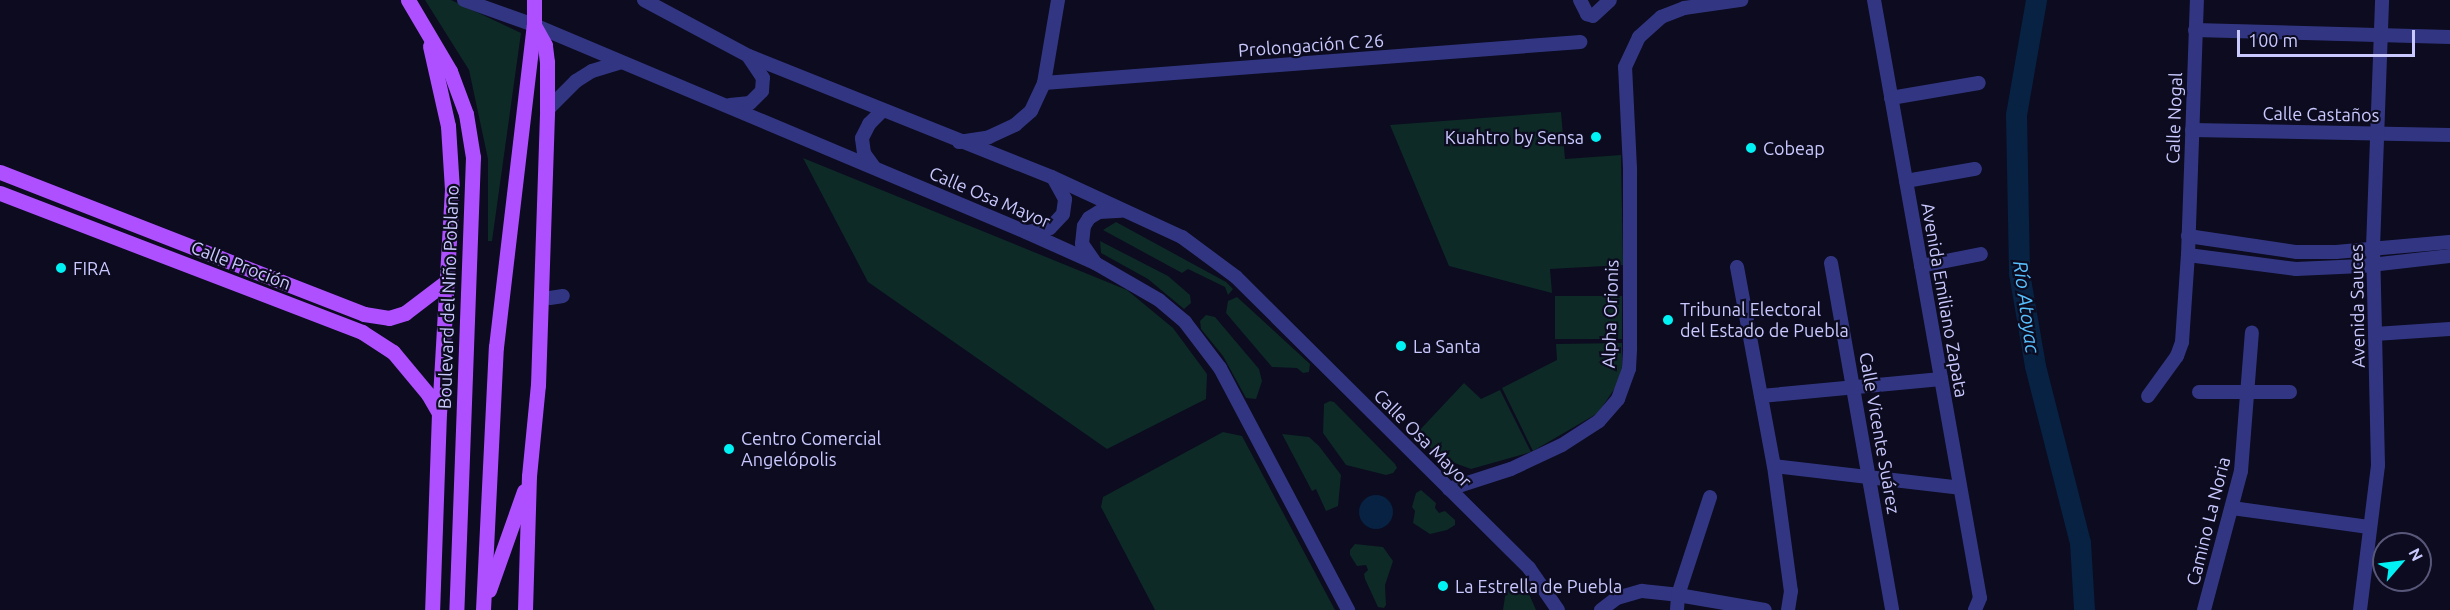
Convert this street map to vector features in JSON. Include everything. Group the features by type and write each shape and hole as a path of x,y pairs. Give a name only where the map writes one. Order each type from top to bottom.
{"main road":[{"name":"Boulevard del Niño Poblano","path":"408,0 450,71 466,114 473,156 456,610"},
{"path":"483,609 496,347 534,25 534,0"},
{"path":"525,610 530,476 538,385 548,62 544,45 534,25"},
{"path":"426,30 448,126 453,189 439,413 432,610"},
{"name":"Calle Proción","path":"0,173 364,314 389,318 405,314 447,280"},
{"name":"Calle Proción","path":"0,192 362,332 393,352 422,386 439,413"},
{"path":"483,609 530,476"}],"street":[{"name":"Calle Osa Mayor","path":"464,0 534,25 1026,232 1095,262 1159,300 1185,322 1220,368 1348,610"},
{"name":"Calle Osa Mayor","path":"644,0 749,56 959,142 1052,177 1182,237 1236,277 1529,568 1558,610"},
{"path":"959,142 989,137 1015,125 1031,111 1044,83 1058,0"},
{"path":"1580,0 1587,14 1593,16 1610,0"},
{"name":"Alpha Orionis","path":"1449,489 1511,469 1581,435 1609,411 1624,386 1630,348 1630,180 1625,67 1639,37 1649,26 1671,12 1741,0"},
{"name":"Avenida Emiliano Zapata","path":"1874,0 1980,598 1977,608"},
{"name":"Calle Nogal","path":"2148,396 2177,356 2182,342 2188,255 2197,0"},
{"name":"Avenida Sauces","path":"2360,610 2369,527 2375,507 2378,465 2373,248 2382,0"},
{"path":"2195,30 2450,38"},
{"name":"Prolongación C 26","path":"1044,83 1581,42"},
{"path":"724,104 750,103 762,92 764,78 749,56"},
{"path":"547,110 576,81 592,71 621,62"},
{"path":"1891,98 1979,83"},
{"path":"874,167 864,153 862,138 869,124 882,111"},
{"name":"Calle Castaños","path":"2192,130 2450,135"},
{"path":"1906,181 1975,169"},
{"path":"1026,232 1050,228 1063,214 1065,199 1052,177"},
{"path":"1095,262 1082,244 1082,233 1086,222 1099,212 1126,211"},
{"path":"2188,236 2297,252 2336,252 2450,242"},
{"path":"1921,266 1981,254"},
{"path":"2188,255 2296,269 2450,256"},
{"name":"Calle Vicente Suárez","path":"1831,263 1892,610"},
{"path":"1737,267 1774,466 1791,591 1788,610"},
{"path":"2375,334 2450,329"},
{"name":"Camino La Noria","path":"2204,610 2241,471 2252,332"},
{"path":"1761,396 1941,379"},
{"path":"2199,392 2290,392"},
{"path":"1774,466 1960,488"},
{"path":"1677,610 1678,595 1710,497"},
{"path":"2232,508 2369,527"},
{"path":"1601,610 1617,598 1650,591 1765,610"}],"green space":[{"path":"425,0 451,0 521,33 492,241 488,241 488,159 469,70"},
{"path":"1561,112 1565,159 1621,155 1623,265 1550,269 1552,293 1449,266 1390,125"},
{"path":"803,158 1127,290 1173,328 1207,374 1206,399 1107,449 868,282"},
{"path":"1116,222 1226,282 1233,289 1228,295 1225,287 1188,269 1182,273 1103,230"},
{"path":"1100,241 1168,276 1190,295 1191,303 1184,309 1148,279 1101,253"},
{"path":"1555,296 1622,296 1622,339 1555,339"},
{"path":"1237,297 1310,364 1309,372 1303,373 1297,368 1272,367 1226,313 1228,301"},
{"path":"1206,315 1215,317 1259,369 1262,381 1256,399 1246,398 1223,356 1201,329 1200,321"},
{"path":"1622,343 1622,367 1617,385 1598,413 1533,451 1502,388 1557,360 1556,344"},
{"path":"1464,383 1481,399 1500,390 1531,452 1471,469 1441,458 1416,434"},
{"path":"1334,402 1395,464 1397,468 1393,473 1386,475 1346,465 1323,433 1324,404"},
{"path":"1223,432 1242,436 1335,610 1155,610 1101,507 1103,497"},
{"path":"1282,434 1309,437 1319,446 1341,475 1338,506 1326,511 1316,489 1312,491"},
{"path":"1421,490 1436,503 1435,508 1439,513 1445,511 1455,520 1455,525 1447,530 1430,534 1413,523 1415,511 1412,507 1416,493"},
{"path":"1355,544 1383,547 1393,561 1385,585 1386,605 1384,608 1378,607 1365,579 1364,574 1368,570 1366,565 1357,566 1350,555 1350,550"},
{"path":"1513,586 1529,594 1536,610 1503,610 1506,590"}],"water":[{"path":"1376,495 1388,500 1393,512 1388,524 1376,529 1364,524 1359,512 1364,500"}],"waterway":[{"name":"Río Atoyac","path":"2036,0 2016,115 2019,273 2035,366 2080,542 2084,610"}],"place":[{"name":"Kuahtro by Sensa","path":"1596,137"},
{"name":"Cobeap","path":"1751,148"},
{"name":"FIRA","path":"61,268"},
{"name":"Tribunal Electoral del Estado de Puebla","path":"1668,320"},
{"name":"La Santa","path":"1401,346"},
{"name":"Centro Comercial Angelópolis","path":"729,449"},
{"name":"La Estrella de Puebla","path":"1443,586"}]}
